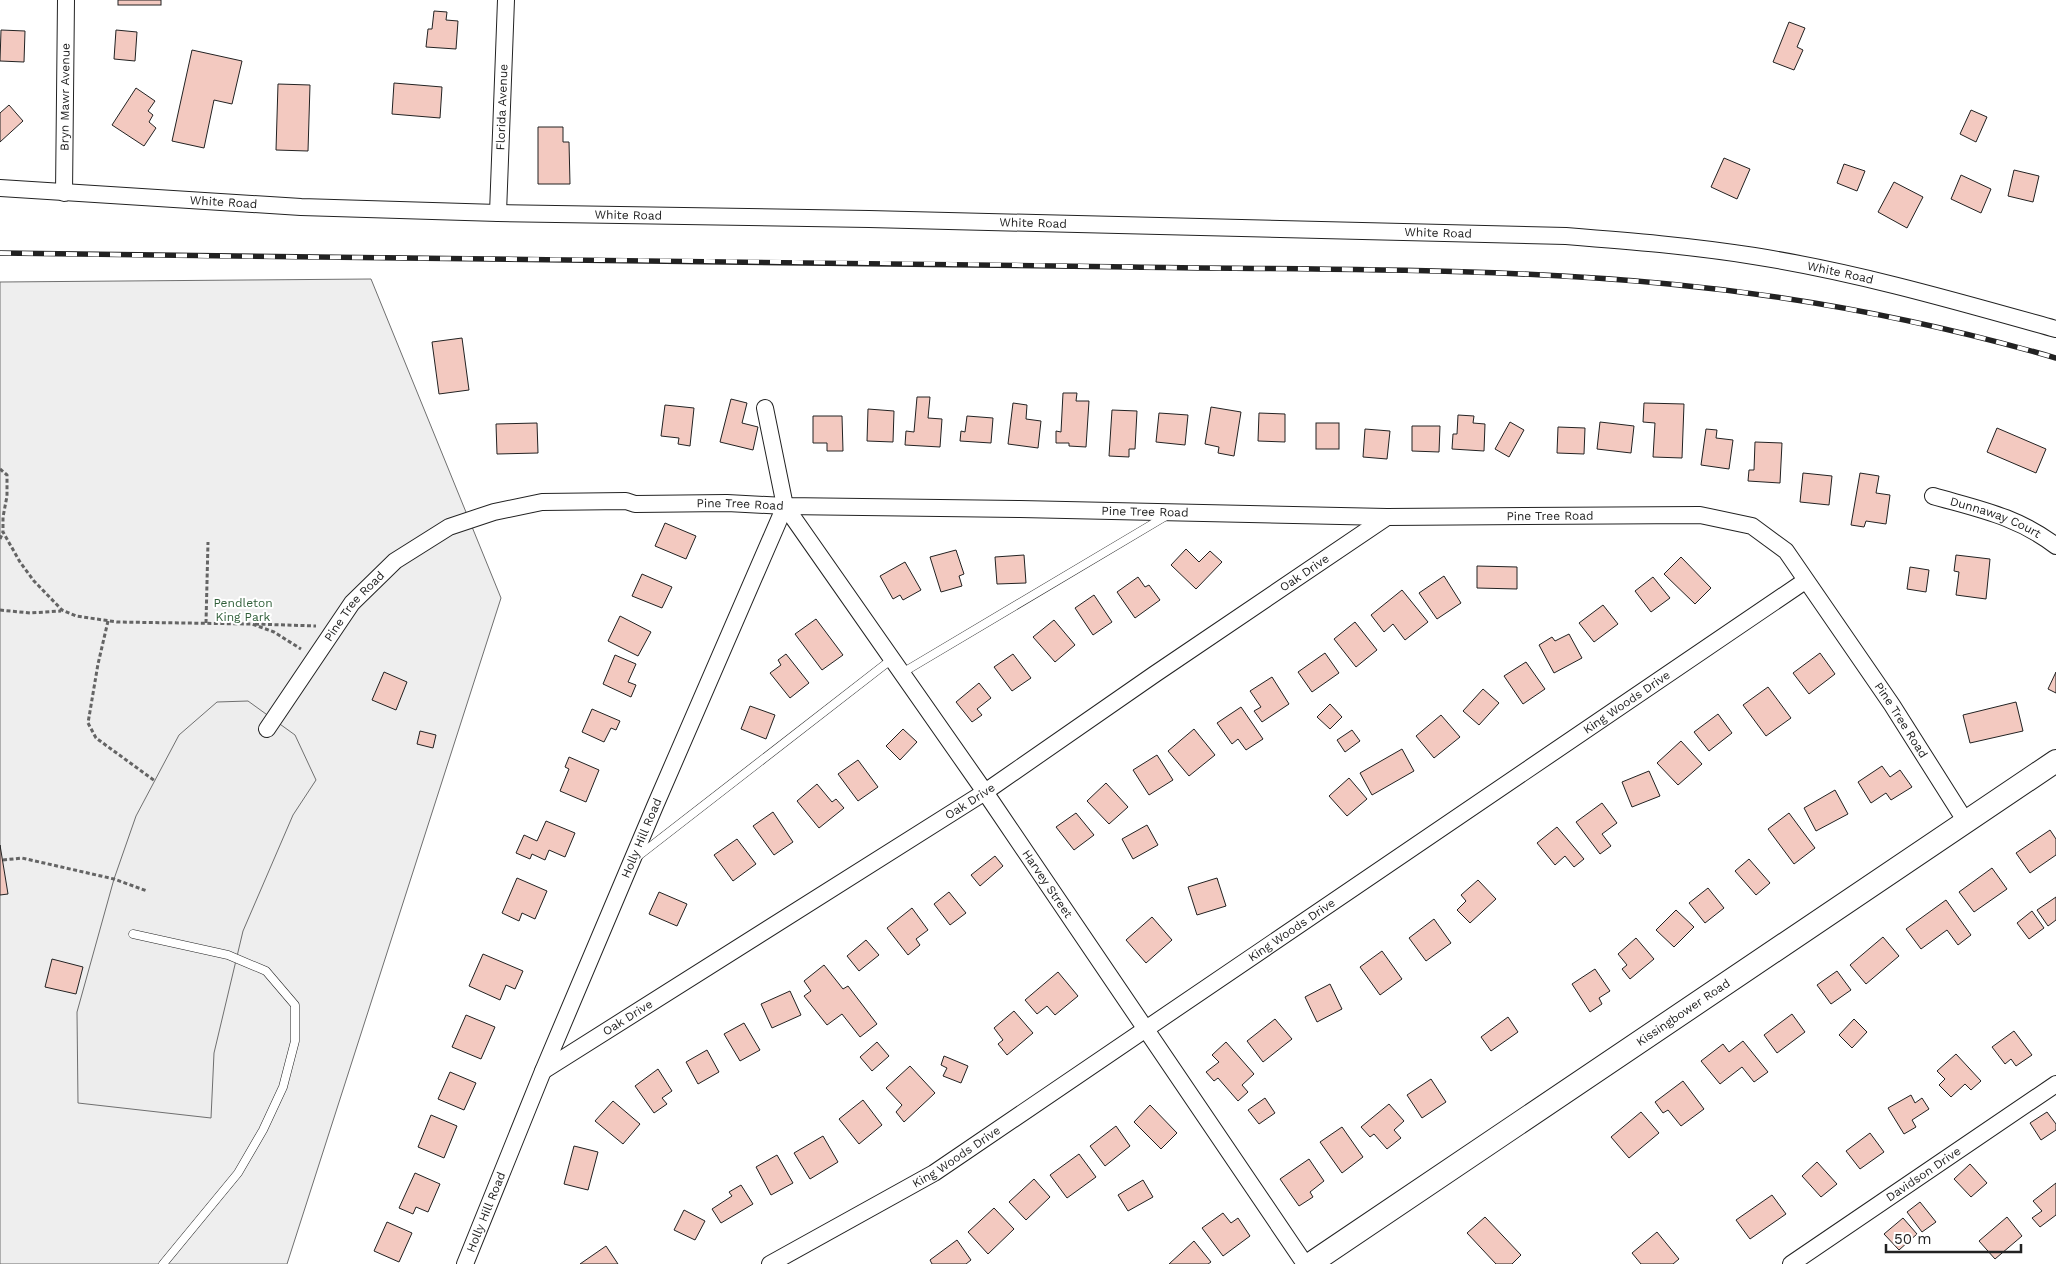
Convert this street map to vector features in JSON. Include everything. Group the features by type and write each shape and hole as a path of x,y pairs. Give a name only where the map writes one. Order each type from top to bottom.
{"street":[{"name":"Bryn Mawr Avenue","path":"64,193 66,0"},
{"name":"Florida Avenue","path":"498,213 506,0"},
{"name":"White Road","path":"0,188 300,207 1566,236 1675,244 1756,256 1850,274 1962,302 2056,329"},
{"path":"765,408 785,506"},
{"name":"Dunnaway Court","path":"1932,496 2010,518 2043,536 2056,546"},
{"name":"Pine Tree Road","path":"267,729 352,603 395,561 449,527 494,512 542,502 626,501 635,504 727,503 785,506 1387,517 1700,516 1752,526 1786,551 1892,705 1966,822"},
{"name":"Harvey Street","path":"785,506 985,792 1305,1264"},
{"name":"Holly Hill Road","path":"465,1264 543,1071 785,506"},
{"name":"Oak Drive","path":"543,1071 985,792 1387,517"},
{"name":"King Woods Drive","path":"770,1264 934,1173 1805,581"},
{"name":"Kissingbower Road","path":"1310,1264 2056,761"},
{"name":"Davidson Drive","path":"1790,1264 2056,1084"}],"lane":[{"path":"902,673 1172,512"},
{"path":"631,863 892,659"},
{"path":"133,934 228,955 266,970 295,1005 295,1041 283,1087 263,1130 238,1173 164,1264"}],"path":[{"path":"0,469 7,475 7,496 3,517 3,532 0,539"},
{"path":"3,532 20,562 34,581 62,610 76,616 108,621 335,626"},
{"path":"206,623 208,542"},
{"path":"0,610 30,613 62,610"},
{"path":"108,621 98,664 88,723 96,738 155,781"},
{"path":"252,624 274,632 314,658"},
{"path":"3,860 22,858 114,878 147,891"}],"green space":[{"name":"Pendleton King Park","path":"371,279 501,598 287,1264 0,1264 0,282"}],"shaded area":[{"path":"248,701 295,735 316,780 293,815 243,931 214,1053 211,1118 78,1103 77,1012 114,879 136,816 179,735 217,702"}],"building":[{"path":"118,0 161,0 161,5 118,5"},
{"path":"434,11 447,12 446,20 458,21 456,49 426,47 428,29 432,29"},
{"path":"1789,22 1805,28 1797,47 1803,50 1794,70 1773,62"},
{"path":"1,30 25,31 24,62 0,61"},
{"path":"116,30 137,32 135,61 114,59"},
{"path":"192,50 242,61 232,104 214,100 204,148 172,141"},
{"path":"394,83 442,87 440,118 392,114"},
{"path":"278,84 310,85 308,151 276,150"},
{"path":"136,88 155,101 148,111 153,115 149,122 156,128 144,146 112,125"},
{"path":"9,105 23,121 0,142 0,113"},
{"path":"1971,110 1987,117 1976,142 1960,134"},
{"path":"538,127 563,127 563,142 569,142 570,184 538,184"},
{"path":"1724,158 1750,169 1737,199 1711,187"},
{"path":"1844,164 1865,171 1857,191 1837,183"},
{"path":"2014,170 2039,176 2033,202 2008,196"},
{"path":"1961,175 1991,189 1981,213 1951,199"},
{"path":"1894,182 1923,197 1907,228 1878,212"},
{"path":"462,338 469,390 439,394 432,342"},
{"path":"1063,393 1077,393 1076,401 1089,401 1086,447 1069,446 1069,443 1056,443 1056,431 1061,432"},
{"path":"917,397 930,397 928,418 942,419 940,447 905,445 906,431 914,432"},
{"path":"731,399 747,403 742,423 758,427 753,450 720,442"},
{"path":"1013,403 1027,405 1026,419 1041,421 1038,448 1008,444"},
{"path":"1644,403 1684,404 1682,458 1653,457 1655,423 1643,422"},
{"path":"665,405 694,408 690,446 678,444 679,438 661,436"},
{"path":"1211,407 1241,412 1234,456 1218,453 1219,447 1205,444"},
{"path":"868,409 894,411 893,442 867,441"},
{"path":"1112,410 1137,411 1135,449 1129,449 1129,457 1109,456"},
{"path":"1159,413 1188,415 1185,445 1156,442"},
{"path":"1259,413 1285,414 1285,442 1258,441"},
{"path":"1458,415 1474,416 1473,423 1485,424 1484,451 1452,449 1453,434 1457,434"},
{"path":"813,416 842,416 843,451 827,451 827,443 813,443"},
{"path":"967,416 993,418 991,443 960,441 961,431 965,432"},
{"path":"1510,422 1524,430 1509,457 1495,449"},
{"path":"1600,422 1634,426 1631,453 1597,449"},
{"path":"537,423 538,453 497,454 496,424"},
{"path":"1316,423 1339,423 1339,449 1316,449"},
{"path":"1412,426 1440,426 1439,452 1412,451"},
{"path":"1558,427 1585,428 1584,454 1557,453"},
{"path":"1997,428 2046,449 2036,473 1987,452"},
{"path":"1365,429 1390,431 1387,459 1363,457"},
{"path":"1706,429 1717,430 1716,438 1733,440 1729,469 1701,465"},
{"path":"1755,442 1782,443 1780,483 1748,481 1749,470 1754,470"},
{"path":"1803,473 1832,476 1829,505 1800,502"},
{"path":"1860,473 1879,476 1876,493 1890,495 1886,524 1866,521 1864,527 1851,525"},
{"path":"665,523 696,536 686,559 655,546"},
{"path":"1186,549 1199,562 1210,551 1222,562 1196,589 1171,565"},
{"path":"956,550 964,574 959,576 962,586 941,592 930,557"},
{"path":"1024,555 1026,583 997,584 995,557"},
{"path":"1956,555 1990,559 1986,599 1956,595 1959,572 1954,571"},
{"path":"1681,557 1711,588 1695,604 1664,574"},
{"path":"905,562 921,590 903,600 900,595 893,599 880,576"},
{"path":"1477,566 1517,567 1517,589 1477,588"},
{"path":"1910,567 1929,570 1926,592 1907,589"},
{"path":"642,574 672,587 662,608 632,596"},
{"path":"1444,576 1461,603 1437,619 1419,593"},
{"path":"1138,577 1145,587 1149,585 1160,600 1135,618 1117,592"},
{"path":"1653,577 1670,598 1651,612 1635,591"},
{"path":"1402,590 1428,622 1405,640 1393,624 1384,632 1371,615"},
{"path":"1094,595 1112,622 1093,635 1075,608"},
{"path":"1603,605 1618,624 1594,642 1579,623"},
{"path":"620,616 651,632 638,656 608,641"},
{"path":"816,619 843,655 822,670 795,634"},
{"path":"1054,620 1075,645 1055,662 1033,637"},
{"path":"1355,622 1377,650 1356,667 1334,639"},
{"path":"1569,634 1582,658 1554,673 1539,645 1552,637 1555,641"},
{"path":"1325,653 1339,673 1312,692 1298,672"},
{"path":"1820,653 1835,674 1809,694 1793,673"},
{"path":"786,654 809,683 790,698 770,673 781,665 778,660"},
{"path":"1013,654 1031,678 1012,691 994,667"},
{"path":"615,655 636,664 628,682 636,685 631,697 603,684"},
{"path":"1526,662 1545,689 1523,704 1504,676"},
{"path":"384,672 407,682 396,710 372,700"},
{"path":"2056,672 2056,693 2048,689"},
{"path":"1272,677 1289,704 1262,722 1254,711 1261,707 1250,691"},
{"path":"979,683 991,698 977,709 982,715 972,722 956,702"},
{"path":"1768,687 1791,718 1766,736 1743,705"},
{"path":"1483,689 1499,703 1479,725 1463,711"},
{"path":"2016,702 2023,731 1970,743 1963,715"},
{"path":"1330,704 1342,717 1330,729 1317,717"},
{"path":"750,706 775,715 766,739 741,729"},
{"path":"1241,707 1263,739 1246,750 1238,739 1232,744 1217,723"},
{"path":"592,709 620,721 616,730 611,728 604,742 582,732"},
{"path":"1718,714 1732,733 1709,751 1694,732"},
{"path":"1441,715 1460,737 1434,758 1416,736"},
{"path":"903,729 917,742 900,760 886,746"},
{"path":"1194,729 1215,755 1189,776 1168,751"},
{"path":"1352,730 1360,741 1345,752 1337,740"},
{"path":"420,731 436,735 433,748 417,744"},
{"path":"1681,741 1702,764 1678,785 1657,763"},
{"path":"1402,749 1414,771 1372,795 1360,773"},
{"path":"1157,755 1173,780 1149,795 1133,770"},
{"path":"569,757 599,770 586,802 560,791 569,769 565,767"},
{"path":"858,760 878,787 858,801 838,774"},
{"path":"1882,766 1890,777 1900,770 1912,787 1891,800 1886,793 1871,803 1858,782"},
{"path":"1649,771 1660,796 1632,807 1622,782"},
{"path":"1349,778 1367,799 1347,816 1329,796"},
{"path":"1106,783 1128,807 1109,824 1087,801"},
{"path":"817,784 832,802 836,799 844,808 819,828 797,801"},
{"path":"1835,790 1848,814 1816,831 1804,808"},
{"path":"1602,803 1617,823 1602,834 1611,846 1600,854 1576,822"},
{"path":"773,812 793,842 774,855 753,826"},
{"path":"1076,813 1094,835 1074,850 1056,827"},
{"path":"1789,813 1815,848 1794,864 1768,829"},
{"path":"546,821 575,833 565,857 549,850 545,860 532,854 530,859 516,853 524,835 537,841"},
{"path":"1147,825 1158,845 1133,859 1122,839"},
{"path":"1557,827 1584,859 1574,867 1565,856 1555,865 1537,843"},
{"path":"2050,830 2056,839 2056,855 2030,873 2016,853"},
{"path":"737,839 756,864 733,881 714,855"},
{"path":"0,845 8,894 0,895"},
{"path":"995,856 1003,866 980,886 971,875"},
{"path":"1749,859 1770,883 1756,895 1735,871"},
{"path":"1992,868 2007,889 1974,912 1959,892"},
{"path":"517,878 547,891 535,919 522,913 519,921 502,913"},
{"path":"1217,878 1226,906 1197,915 1188,887"},
{"path":"1478,880 1496,899 1470,923 1457,910 1466,901 1461,895"},
{"path":"1708,888 1724,908 1705,923 1689,903"},
{"path":"659,892 687,904 677,926 649,914"},
{"path":"949,892 966,913 950,925 934,904"},
{"path":"2056,897 2056,920 2048,926 2037,910"},
{"path":"1946,900 1971,935 1958,945 1947,930 1921,949 1906,929"},
{"path":"912,908 928,930 916,939 920,945 908,955 887,928"},
{"path":"1676,910 1694,927 1674,947 1656,930"},
{"path":"2032,911 2044,928 2029,939 2017,923"},
{"path":"1152,917 1172,940 1146,963 1126,940"},
{"path":"1434,919 1451,943 1426,961 1409,938"},
{"path":"1883,937 1899,956 1866,984 1850,965"},
{"path":"1636,938 1654,959 1630,979 1622,969 1627,965 1618,954"},
{"path":"866,940 879,955 859,971 847,956"},
{"path":"1382,951 1402,979 1380,995 1360,967"},
{"path":"483,954 523,971 515,989 506,985 500,1000 469,986"},
{"path":"52,959 83,967 76,994 45,987"},
{"path":"824,965 843,989 848,986 877,1024 860,1037 842,1014 827,1025 804,996 811,991 804,981"},
{"path":"1595,969 1610,991 1599,998 1602,1004 1590,1012 1572,984"},
{"path":"1837,971 1851,990 1831,1004 1817,985"},
{"path":"1058,972 1078,996 1055,1015 1047,1006 1037,1014 1025,1000"},
{"path":"1330,984 1342,1009 1317,1022 1305,997"},
{"path":"790,991 801,1015 772,1028 761,1004"},
{"path":"1014,1011 1033,1033 1007,1055 998,1044 1003,1040 994,1028"},
{"path":"1792,1014 1805,1032 1777,1053 1764,1035"},
{"path":"466,1015 495,1027 481,1059 452,1047"},
{"path":"1508,1017 1518,1032 1491,1051 1481,1037"},
{"path":"1275,1019 1292,1039 1263,1062 1247,1041"},
{"path":"1854,1019 1867,1032 1852,1048 1839,1035"},
{"path":"744,1023 760,1050 740,1061 724,1034"},
{"path":"2014,1031 2032,1055 2016,1066 2011,1059 2005,1064 1992,1047"},
{"path":"1743,1041 1768,1072 1754,1082 1742,1067 1720,1084 1701,1061 1723,1044 1729,1052"},
{"path":"877,1042 889,1056 872,1071 860,1057"},
{"path":"1226,1042 1254,1074 1242,1085 1248,1092 1238,1101 1218,1078 1214,1081 1206,1072 1219,1062 1212,1055"},
{"path":"707,1050 719,1072 698,1084 686,1062"},
{"path":"1956,1054 1981,1081 1971,1090 1965,1084 1951,1097 1939,1085 1945,1079 1937,1071"},
{"path":"944,1056 968,1066 961,1083 943,1076 947,1068 941,1065"},
{"path":"910,1066 935,1093 904,1122 896,1112 902,1105 886,1088"},
{"path":"658,1069 672,1091 662,1098 667,1104 654,1113 635,1086"},
{"path":"450,1072 476,1083 464,1110 438,1099"},
{"path":"1431,1079 1446,1102 1422,1118 1407,1095"},
{"path":"1683,1081 1704,1109 1681,1126 1668,1110 1663,1113 1655,1102"},
{"path":"1911,1095 1915,1103 1922,1098 1929,1109 1912,1120 1916,1127 1904,1134 1888,1108"},
{"path":"1265,1098 1275,1113 1259,1124 1248,1110"},
{"path":"863,1100 882,1125 859,1144 839,1119"},
{"path":"613,1101 640,1124 623,1144 595,1121"},
{"path":"1389,1104 1404,1121 1394,1130 1401,1138 1387,1149 1374,1134 1370,1137 1361,1127"},
{"path":"1150,1105 1177,1133 1161,1149 1134,1122"},
{"path":"1641,1112 1659,1133 1629,1158 1611,1137"},
{"path":"2047,1112 2056,1124 2056,1130 2041,1140 2030,1123"},
{"path":"431,1115 457,1126 444,1158 418,1147"},
{"path":"1116,1126 1130,1146 1105,1166 1090,1146"},
{"path":"1342,1127 1363,1157 1342,1173 1320,1142"},
{"path":"1870,1133 1884,1152 1860,1169 1846,1151"},
{"path":"823,1136 838,1162 810,1179 794,1153"},
{"path":"574,1146 598,1152 588,1190 564,1184"},
{"path":"1079,1154 1096,1177 1067,1198 1050,1175"},
{"path":"777,1155 793,1183 771,1195 756,1167"},
{"path":"1309,1159 1324,1181 1310,1192 1313,1197 1299,1206 1280,1179"},
{"path":"1817,1162 1837,1184 1821,1197 1802,1176"},
{"path":"1970,1164 1987,1183 1971,1197 1954,1179"},
{"path":"415,1173 440,1184 428,1212 416,1207 413,1214 399,1208"},
{"path":"1034,1179 1050,1197 1026,1220 1009,1202"},
{"path":"1143,1180 1153,1197 1128,1211 1118,1195"},
{"path":"2056,1183 2056,1215 2040,1227 2032,1218 2042,1211 2033,1201"},
{"path":"741,1185 753,1204 721,1223 712,1209 732,1196 729,1192"},
{"path":"1772,1195 1786,1214 1750,1239 1736,1220"},
{"path":"1920,1202 1936,1222 1922,1232 1907,1212"},
{"path":"994,1208 1014,1229 988,1254 968,1232"},
{"path":"684,1210 705,1221 695,1240 674,1230"},
{"path":"1223,1213 1231,1223 1238,1218 1250,1236 1223,1256 1202,1228"},
{"path":"1485,1217 1521,1255 1512,1264 1496,1264 1467,1233"},
{"path":"2007,1217 2022,1236 1995,1259 1979,1241"},
{"path":"1903,1218 1917,1234 1899,1250 1884,1234"},
{"path":"387,1222 412,1233 399,1262 374,1251"},
{"path":"1657,1232 1679,1259 1673,1264 1641,1264 1632,1253"},
{"path":"957,1240 971,1260 966,1264 932,1264 930,1260"},
{"path":"1194,1241 1211,1262 1208,1264 1169,1264"},
{"path":"606,1246 618,1264 580,1264"}],"railway":[{"path":"0,253 1332,269 1535,275 1669,284 1815,303 1913,322 2056,358"}]}
